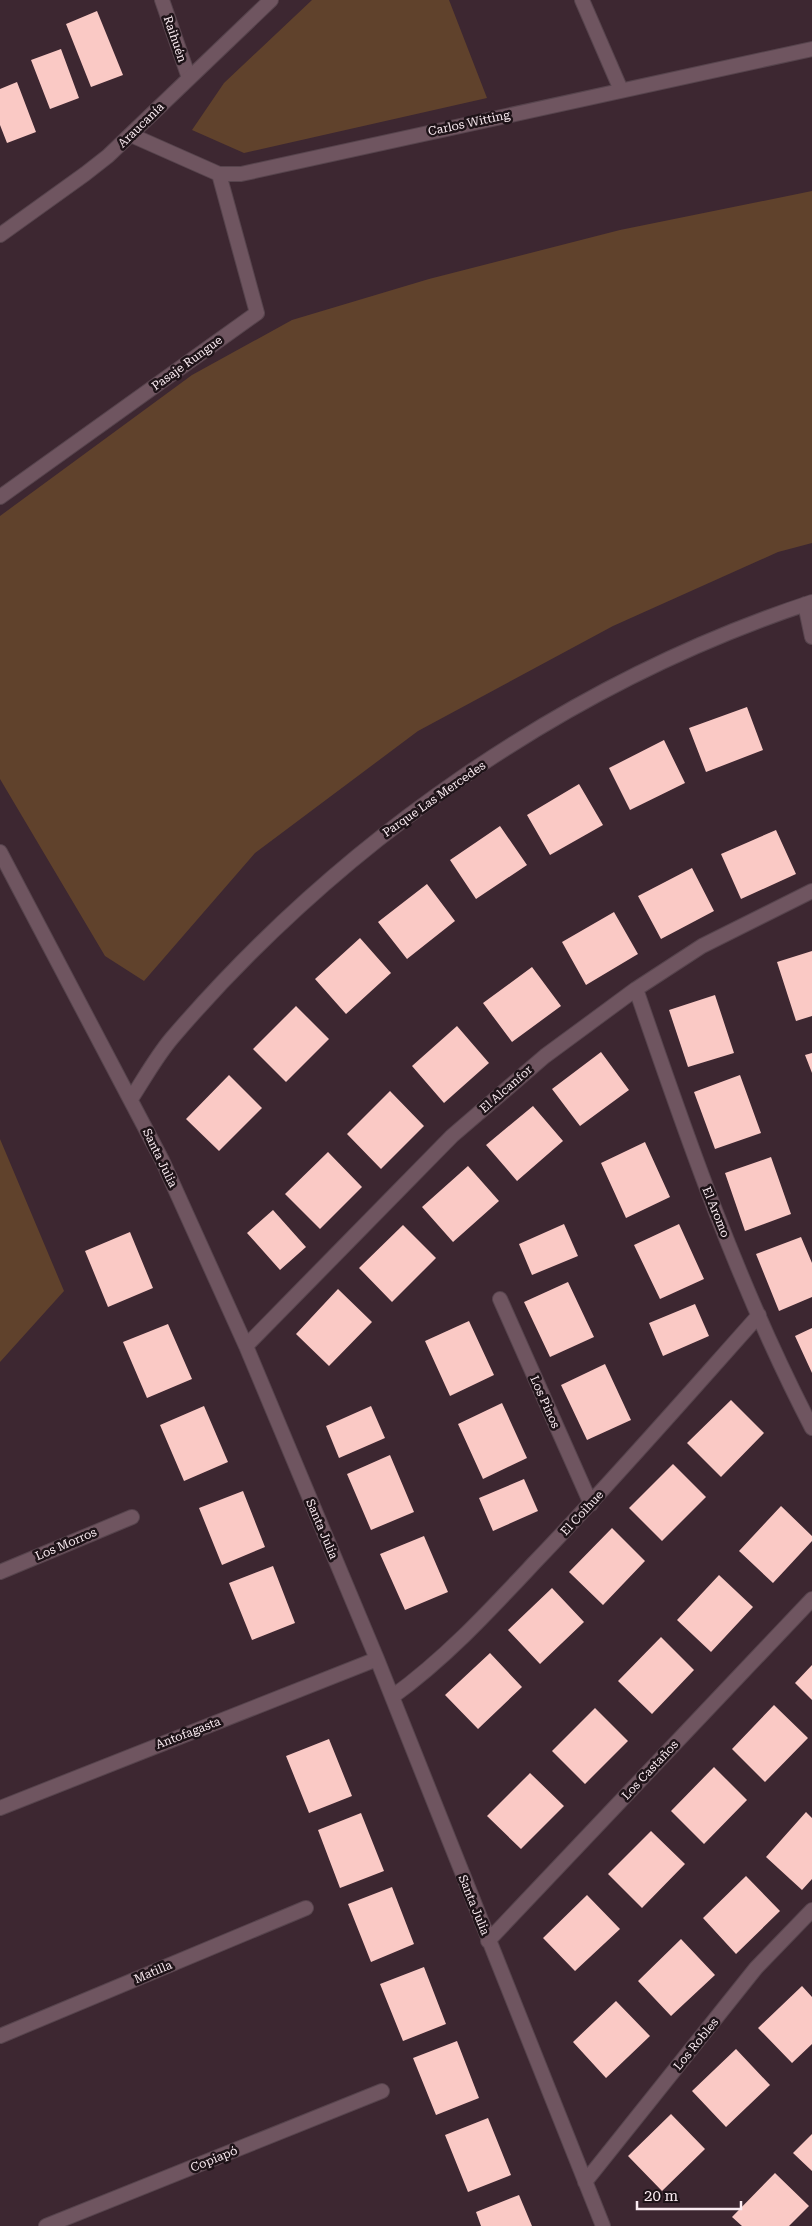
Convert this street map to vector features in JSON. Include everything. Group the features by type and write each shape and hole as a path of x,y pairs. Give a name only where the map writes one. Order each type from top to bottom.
{"street":[{"name":"Raihuén","path":"162,0 189,78"},
{"name":"Araucanía","path":"0,235 85,174 131,135 271,0"},
{"path":"582,0 620,90"},
{"name":"Carlos Witting","path":"131,135 219,174 241,174 812,49"},
{"name":"Pasaje Rungue","path":"0,497 257,314 219,174"},
{"path":"808,603 812,637"},
{"name":"Parque Las Mercedes","path":"130,1099 171,1040 282,922 378,839 411,814 526,736 607,690 706,642 808,603"},
{"name":"Santa Julia","path":"0,852 162,1160 246,1346 377,1659 603,2226"},
{"name":"El Alcanfor","path":"246,1346 452,1136 545,1056 636,989 702,946 812,891"},
{"name":"El Aromo","path":"636,989 690,1144 759,1315 812,1428"},
{"name":"Los Pinos","path":"500,1300 591,1504"},
{"name":"El Coihue","path":"392,1696 424,1674 450,1651 591,1504 759,1315"},
{"name":"Los Morros","path":"0,1572 132,1516"},
{"name":"Los Castaños","path":"488,1941 812,1599"},
{"name":"Antofagasta","path":"0,1808 377,1659"},
{"name":"Matilla","path":"0,2036 306,1908"},
{"name":"Los Robles","path":"585,2182 756,1968 812,1910"},
{"name":"Copiapó","path":"46,2226 382,2091"}],"shaded area":[{"path":"312,0 449,0 487,98 244,153 192,130 224,83"},
{"path":"812,191 812,543 778,552 613,626 418,731 255,853 144,981 105,956 0,779 0,516 192,375 292,320 429,279 620,230"},
{"path":"0,1139 64,1291 0,1362"}],"building":[{"path":"97,11 123,75 91,87 66,24"},
{"path":"61,49 79,98 50,109 31,60"},
{"path":"17,82 36,132 7,143 0,125 0,89"},
{"path":"747,707 763,750 706,772 689,728"},
{"path":"664,740 685,783 630,810 609,768"},
{"path":"579,784 603,825 550,855 527,815"},
{"path":"500,826 527,865 476,899 450,860"},
{"path":"776,830 796,874 741,899 721,854"},
{"path":"692,868 714,911 661,939 638,896"},
{"path":"427,884 455,921 407,959 378,922"},
{"path":"614,912 638,954 586,985 562,942"},
{"path":"360,938 391,973 346,1014 315,979"},
{"path":"812,951 812,1016 796,1021 777,962"},
{"path":"532,967 561,1006 512,1042 483,1003"},
{"path":"715,995 734,1053 688,1067 669,1010"},
{"path":"296,1006 329,1039 286,1082 253,1049"},
{"path":"457,1026 489,1063 444,1103 412,1066"},
{"path":"601,1052 629,1090 580,1126 552,1089"},
{"path":"812,1053 812,1073 805,1055"},
{"path":"229,1075 262,1108 219,1151 186,1119"},
{"path":"740,1075 761,1133 715,1149 694,1092"},
{"path":"390,1091 424,1126 381,1169 347,1134"},
{"path":"533,1106 563,1141 517,1181 486,1145"},
{"path":"645,1142 670,1197 626,1218 601,1163"},
{"path":"328,1152 362,1187 320,1229 285,1194"},
{"path":"771,1157 791,1214 745,1231 725,1173"},
{"path":"468,1166 499,1201 453,1242 422,1207"},
{"path":"273,1210 306,1247 280,1270 247,1233"},
{"path":"564,1224 578,1256 532,1275 519,1244"},
{"path":"679,1224 704,1279 660,1299 634,1245"},
{"path":"403,1225 436,1258 392,1302 359,1268"},
{"path":"130,1232 153,1288 108,1307 85,1251"},
{"path":"801,1237 812,1263 812,1297 779,1311 756,1254"},
{"path":"568,1282 594,1337 550,1357 524,1302"},
{"path":"338,1289 372,1322 329,1366 296,1334"},
{"path":"695,1304 709,1336 663,1356 649,1323"},
{"path":"469,1321 494,1375 450,1396 425,1341"},
{"path":"168,1324 192,1379 147,1398 123,1342"},
{"path":"812,1328 812,1373 795,1336"},
{"path":"605,1364 631,1420 587,1440 561,1385"},
{"path":"731,1400 764,1433 721,1477 687,1443"},
{"path":"502,1403 527,1458 483,1479 458,1424"},
{"path":"204,1406 228,1462 184,1481 160,1425"},
{"path":"371,1406 385,1438 339,1458 326,1426"},
{"path":"390,1455 414,1512 371,1530 347,1474"},
{"path":"673,1464 706,1497 662,1541 629,1508"},
{"path":"524,1479 538,1511 493,1531 479,1498"},
{"path":"243,1491 265,1547 222,1565 199,1508"},
{"path":"781,1506 812,1536 812,1541 773,1583 739,1551"},
{"path":"612,1528 645,1561 603,1605 569,1572"},
{"path":"424,1536 448,1592 405,1610 380,1554"},
{"path":"273,1566 295,1623 252,1640 229,1583"},
{"path":"719,1575 753,1607 711,1652 677,1620"},
{"path":"552,1588 584,1622 540,1664 508,1630"},
{"path":"661,1637 694,1670 652,1714 618,1681"},
{"path":"490,1653 522,1687 478,1729 445,1695"},
{"path":"812,1665 812,1700 795,1683"},
{"path":"774,1705 808,1738 765,1782 732,1749"},
{"path":"595,1708 628,1741 585,1784 552,1751"},
{"path":"329,1739 352,1796 309,1813 286,1756"},
{"path":"714,1767 747,1800 704,1844 671,1811"},
{"path":"530,1773 564,1806 521,1849 487,1816"},
{"path":"806,1812 812,1818 812,1879 802,1890 766,1857"},
{"path":"361,1813 384,1871 340,1888 318,1830"},
{"path":"651,1831 685,1864 642,1908 608,1874"},
{"path":"746,1876 780,1911 736,1954 703,1918"},
{"path":"392,1887 414,1944 371,1962 348,1904"},
{"path":"587,1895 620,1929 575,1971 543,1938"},
{"path":"681,1939 715,1975 671,2016 638,1981"},
{"path":"424,1967 446,2024 403,2041 380,1984"},
{"path":"802,1986 812,1997 812,2044 792,2063 758,2028"},
{"path":"616,2001 650,2036 606,2078 573,2042"},
{"path":"457,2041 479,2098 436,2115 413,2058"},
{"path":"736,2049 770,2085 726,2127 692,2091"},
{"path":"671,2114 705,2149 662,2191 628,2156"},
{"path":"488,2118 511,2175 468,2192 445,2135"},
{"path":"812,2134 812,2171 793,2153"},
{"path":"775,2173 809,2206 789,2226 742,2226 732,2217"},
{"path":"519,2195 532,2226 481,2226 476,2212"}]}
